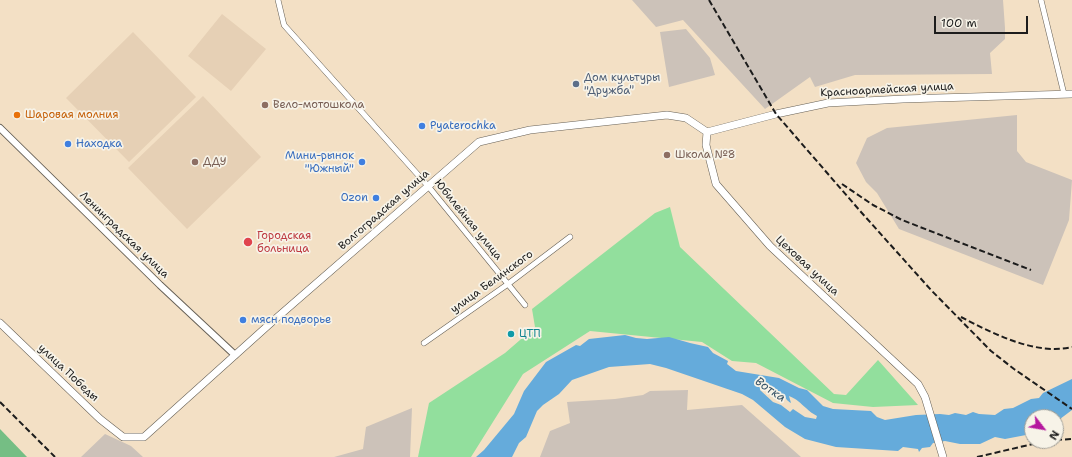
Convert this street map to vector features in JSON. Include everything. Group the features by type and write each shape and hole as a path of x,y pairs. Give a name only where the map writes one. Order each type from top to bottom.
{"main road":[{"name":"Красноармейская улица","path":"707,132 776,114 828,103 903,99 1072,94"},
{"name":"Волгоградская улица","path":"123,437 144,437 235,355 479,142 530,130 667,115 686,118 707,132"},
{"name":"Цеховая улица","path":"707,132 706,145 716,184 770,246 918,384 925,397 943,456"},
{"name":"улица Победы","path":"0,323 100,419 123,437"}],"street":[{"name":"Юбилейная улица","path":"278,0 284,25 428,186 525,305"},
{"path":"1041,0 1064,94"},
{"name":"Ленинградская улица","path":"0,128 160,285 235,355"},
{"name":"улица Белинского","path":"424,343 508,284 570,237"}],"shaded area":[{"path":"632,0 1003,0 1005,39 990,53 992,74 855,75 815,87 810,77 765,109 683,20 656,27"},
{"path":"222,14 266,49 231,91 188,56"},
{"path":"686,29 710,58 715,75 669,87 660,32"},
{"path":"133,32 196,97 129,162 66,98"},
{"name":"ДДУ","path":"203,96 261,157 187,229 128,168"},
{"path":"1017,115 1017,151 1026,162 1072,180 1069,220 1043,285 899,229 877,193 866,182 856,163 867,138 887,128"},
{"path":"688,390 687,410 742,405 801,457 540,457 550,431 570,423 567,402 615,399 643,395 650,391"},
{"path":"412,408 410,457 334,457 363,449 366,427"},
{"path":"105,434 131,446 143,457 81,457"}],"green space":[{"path":"670,207 680,247 834,394 846,395 878,360 918,405 873,407 833,403 756,363 732,361 702,342 590,331 523,374 471,457 418,457 429,403 505,353 535,327 532,309 655,213"},
{"path":"0,429 27,457 0,457"}],"water":[{"path":"625,335 647,339 669,337 708,347 713,353 728,361 727,364 736,371 779,378 799,388 807,390 823,406 833,409 871,411 877,417 885,420 916,415 949,415 955,413 966,415 973,412 995,415 1004,409 1013,408 1031,399 1039,398 1043,393 1072,379 1072,410 1064,416 1064,409 1024,409 1024,435 1005,439 995,437 980,444 960,444 945,441 933,443 930,447 922,448 919,452 918,449 903,447 898,451 836,447 805,439 785,427 753,400 742,394 650,364 609,367 572,380 559,394 543,405 537,411 526,437 519,443 512,457 476,457 484,450 514,414 524,391 546,362 576,345 580,346 589,339","holes":["760,388 772,390 783,395 791,403 789,396 794,398 817,416 816,419 805,417 793,409 790,412 781,405 773,402 760,390"]}],"railway":[{"path":"709,0 776,114 861,212 931,290 991,351 1014,369 1072,409"},
{"path":"842,184 873,205 902,220 1031,270"},
{"path":"961,317 1000,336 1029,346 1058,349 1072,347"},
{"path":"0,402 55,457"},
{"path":"1064,440 1072,439"},
{"path":"977,457 1024,446"}],"place":[{"name":"Дом культуры \"Дружба\"","path":"576,84"},
{"name":"Вело-мотошкола","path":"265,105"},
{"name":"Шаровая молния","path":"17,115"},
{"name":"Pyaterochka","path":"422,126"},
{"name":"Находка","path":"68,144"},
{"name":"Школа №8","path":"667,155"},
{"name":"ДДУ","path":"195,162"},
{"name":"Мини-рынок \"Южный\"","path":"362,162"},
{"name":"Ozon","path":"376,198"},
{"name":"Городская больница","path":"248,242"},
{"name":"мясн подворье","path":"243,320"},
{"name":"ЦТП","path":"511,334"}],"water label":[{"name":"Вотка","path":"770,390"}]}
